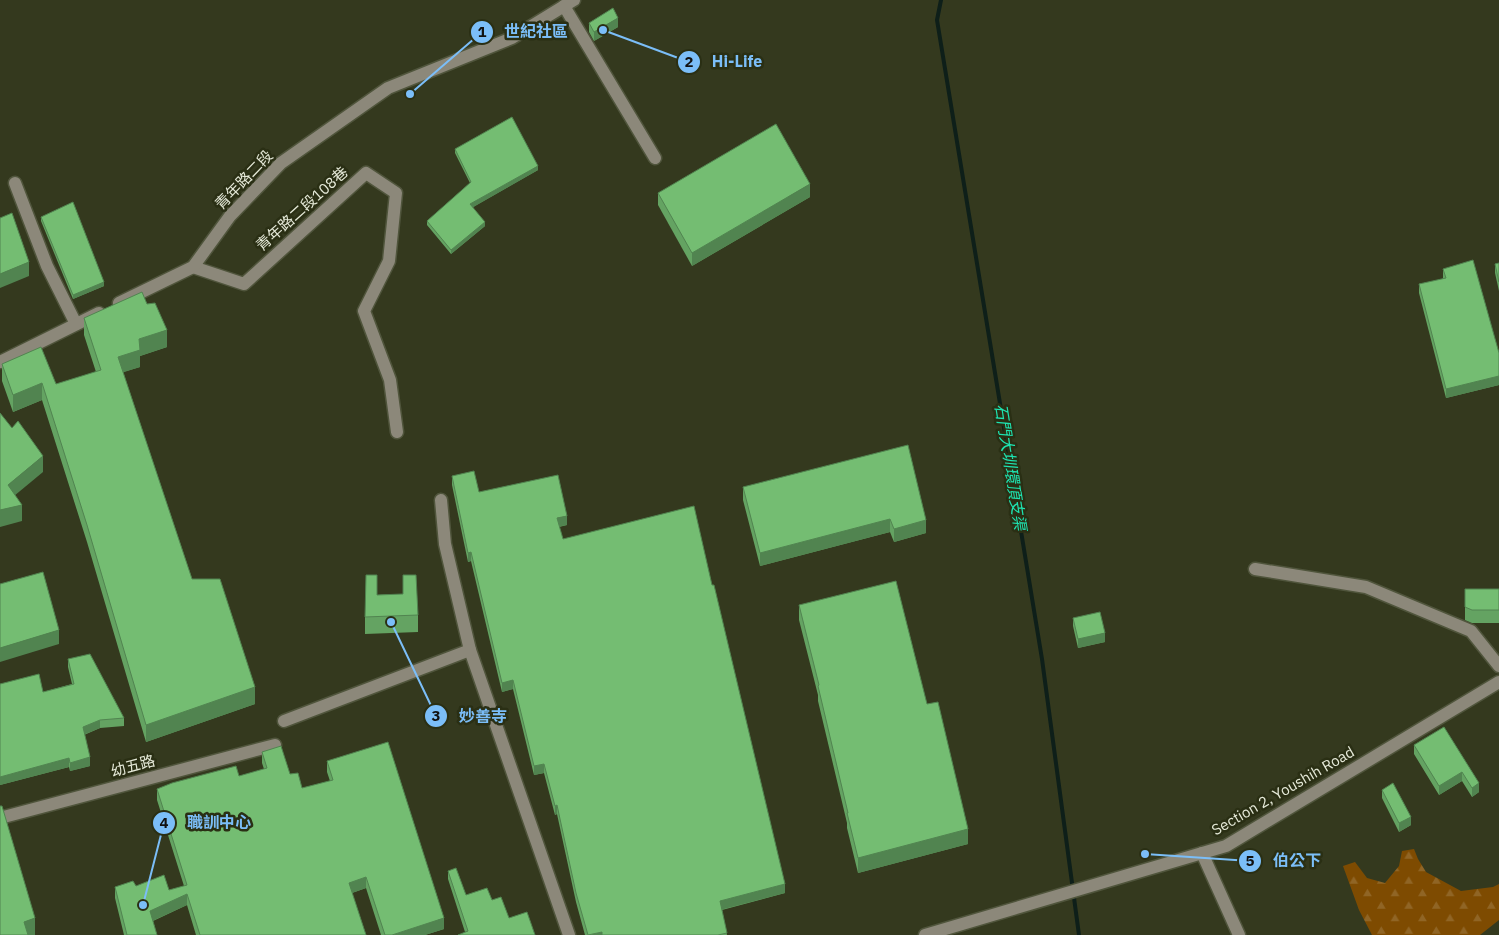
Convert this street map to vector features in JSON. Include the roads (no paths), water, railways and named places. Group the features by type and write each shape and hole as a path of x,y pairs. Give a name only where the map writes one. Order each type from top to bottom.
{"street":[{"path":"569,3 655,158"},
{"name":"青年路二段","path":"0,362 193,267 230,216 281,163 388,88 512,38 569,3"},
{"name":"青年路二段108巷","path":"193,267 244,284 366,173 396,194 389,261 364,311 390,380 397,432"},
{"path":"15,183 47,266 76,324"},
{"path":"441,500 445,544 470,650 569,935"},
{"path":"1255,569 1366,587 1471,631 1499,666"},
{"path":"284,721 470,650"},
{"name":"Section 2, Youshih Road","path":"924,935 1226,846 1499,682"},
{"name":"幼五路","path":"0,818 275,745"},
{"path":"1202,853 1239,935"}],"waterway":[{"name":"石門大圳環頂支渠","path":"941,0 937,20 1042,659 1079,935"}],"place":[{"name":"Hi-Life","path":"603,30"},
{"name":"世紀社區","path":"410,94"},
{"name":"妙善寺","path":"391,622"},
{"name":"伯公下","path":"1145,854"},
{"name":"職訓中心","path":"143,905"}]}
